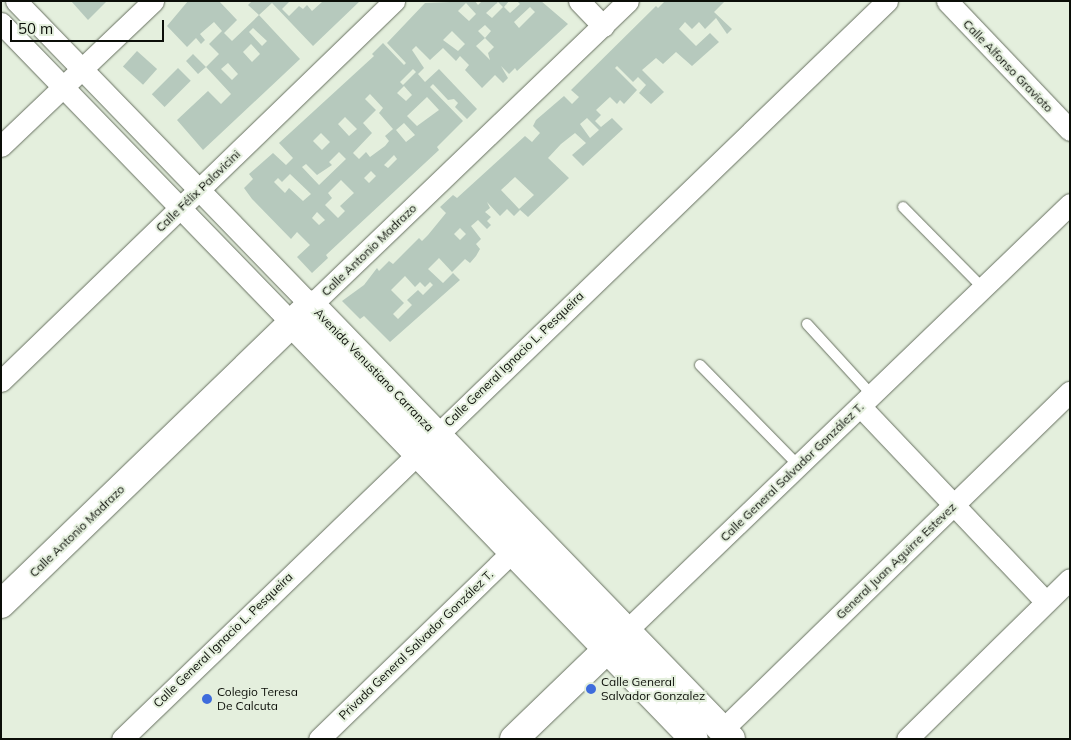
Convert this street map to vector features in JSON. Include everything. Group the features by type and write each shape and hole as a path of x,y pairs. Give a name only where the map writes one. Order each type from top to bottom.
{"street":[{"name":"Avenida Venustiano Carranza","path":"16,1 199,190 302,314 617,640 694,739"},
{"path":"1,146 153,1"},
{"name":"Calle Félix Palavicini","path":"1,381 394,1"},
{"path":"579,1 603,26"},
{"name":"Calle Antonio Madrazo","path":"1,604 628,1"},
{"name":"Calle General Ignacio L. Pesqueira","path":"122,739 426,443 887,1"},
{"name":"Calle Alfonso Gravioto","path":"947,1 1070,130"},
{"name":"Avenida Venustiano Carranza","path":"1,23 180,208 302,314"},
{"name":"Calle General Salvador González T.","path":"514,739 1070,204"},
{"name":"General Juan Aguirre Estevez","path":"726,734 953,505 1070,392"},
{"path":"866,400 953,505 1046,602"},
{"name":"Avenida Venustiano Carranza","path":"426,443 513,551 726,734"},
{"name":"Privada General Salvador González T.","path":"319,739 513,551"},
{"path":"907,739 1070,579"}],"lane":[{"path":"904,207 983,288"},
{"path":"807,324 866,400"},
{"path":"700,364 798,465"}],"building":[{"path":"71,1 107,1 88,20"},
{"path":"188,1 219,1 237,20 224,33 232,41 259,15 300,59 203,150 177,120 208,91 221,104 231,94 206,67 219,54 209,44 222,31 214,22 200,34 205,40 201,44 196,38 187,47 167,26","holes":["253,28 267,41 262,46 249,32","251,44 260,54 252,62 243,52","228,63 238,74 232,80 221,69"]},
{"path":"252,1 290,1 282,9 289,16 299,6 303,9 307,5 312,11 322,2 360,1 313,46 272,3 259,15 248,5"},
{"path":"475,1 478,5 482,1 509,1 504,7 510,13 520,4 517,1 541,1 568,24 517,71 515,68 509,74 501,66 508,78 503,83 495,75 482,88 465,70 469,65 460,56 456,61 443,48 430,60 416,46 412,50 424,68 418,74 425,82 439,69 477,109 467,119 455,107 458,103 454,99 448,100 433,84 430,87 463,121 437,147 439,150 326,255 328,258 312,273 297,257 310,245 297,232 291,239 252,199 244,188 253,179 249,174 273,153 286,165 293,158 279,143 374,56 372,54 383,43 404,65 406,63 387,43 425,3","holes":["498,2 503,7 492,18 486,13","466,3 476,14 469,21 458,11","530,7 535,12 519,28 514,22","485,25 491,31 485,38 478,31","452,31 465,44 458,51 443,40","485,38 494,47 488,53 490,60 476,46","413,69 416,72 403,85 400,82","404,86 412,95 406,101 397,93","370,94 383,108 379,113 393,129 385,136 389,141 385,146 370,157 366,152 359,159 353,153 372,133 363,123 376,110 365,99","427,97 439,110 417,126 407,116","345,117 357,129 349,136 338,124","404,123 415,135 406,142 396,130","321,133 330,142 322,150 313,141","339,152 346,159 319,185 302,167 306,164 317,175 332,165 329,162","394,155 397,159 388,168 384,165","371,171 376,176 369,183 364,178","290,174 311,194 303,201 289,188 285,193 274,182 278,178 282,182","341,180 354,193 340,206 345,211 338,218 325,205 332,198 328,193","317,212 325,220 319,225 312,218"]},
{"path":"665,1 725,1 714,12 732,29 727,34 716,18 705,29 699,22 692,29 685,22 679,29 696,46 710,33 719,42 692,66 676,52 663,64 656,58 642,70 664,92 651,104 639,93 646,85 638,77 633,82 617,66 615,68 637,90 624,104 620,100 617,104 610,97 596,110 601,115 595,121 601,127 612,118 623,129 583,166 572,155 586,143 575,133 561,144 548,158 569,178 528,217 519,209 514,216 507,209 500,216 487,202 490,208 485,212 491,217 487,221 491,225 487,229 478,220 471,226 481,239 476,244 480,249 470,263 465,259 452,272 439,258 428,269 443,283 453,273 460,280 390,342 364,316 360,319 342,301 364,285 377,268 379,271 389,261 393,264 419,238 422,241 446,213 440,207 453,195 457,198 525,136 532,142 540,133 533,126 536,120 564,96 572,104 579,97 571,90 656,6 658,8","holes":["587,118 599,130 590,138 580,124","515,177 534,195 519,209 501,190","460,228 466,234 460,240 454,234","405,276 415,287 420,282 425,287 430,282 433,285 423,295 418,290 407,300 412,305 398,319 393,314 404,303 391,290"]},
{"path":"137,51 157,69 143,85 123,67"},
{"path":"193,54 206,67 198,74 186,61"},
{"path":"178,68 191,81 165,107 152,94"}],"place":[{"name":"Calle General Salvador Gonzalez","path":"591,689"},
{"name":"Colegio Teresa De Calcuta","path":"207,699"}]}
